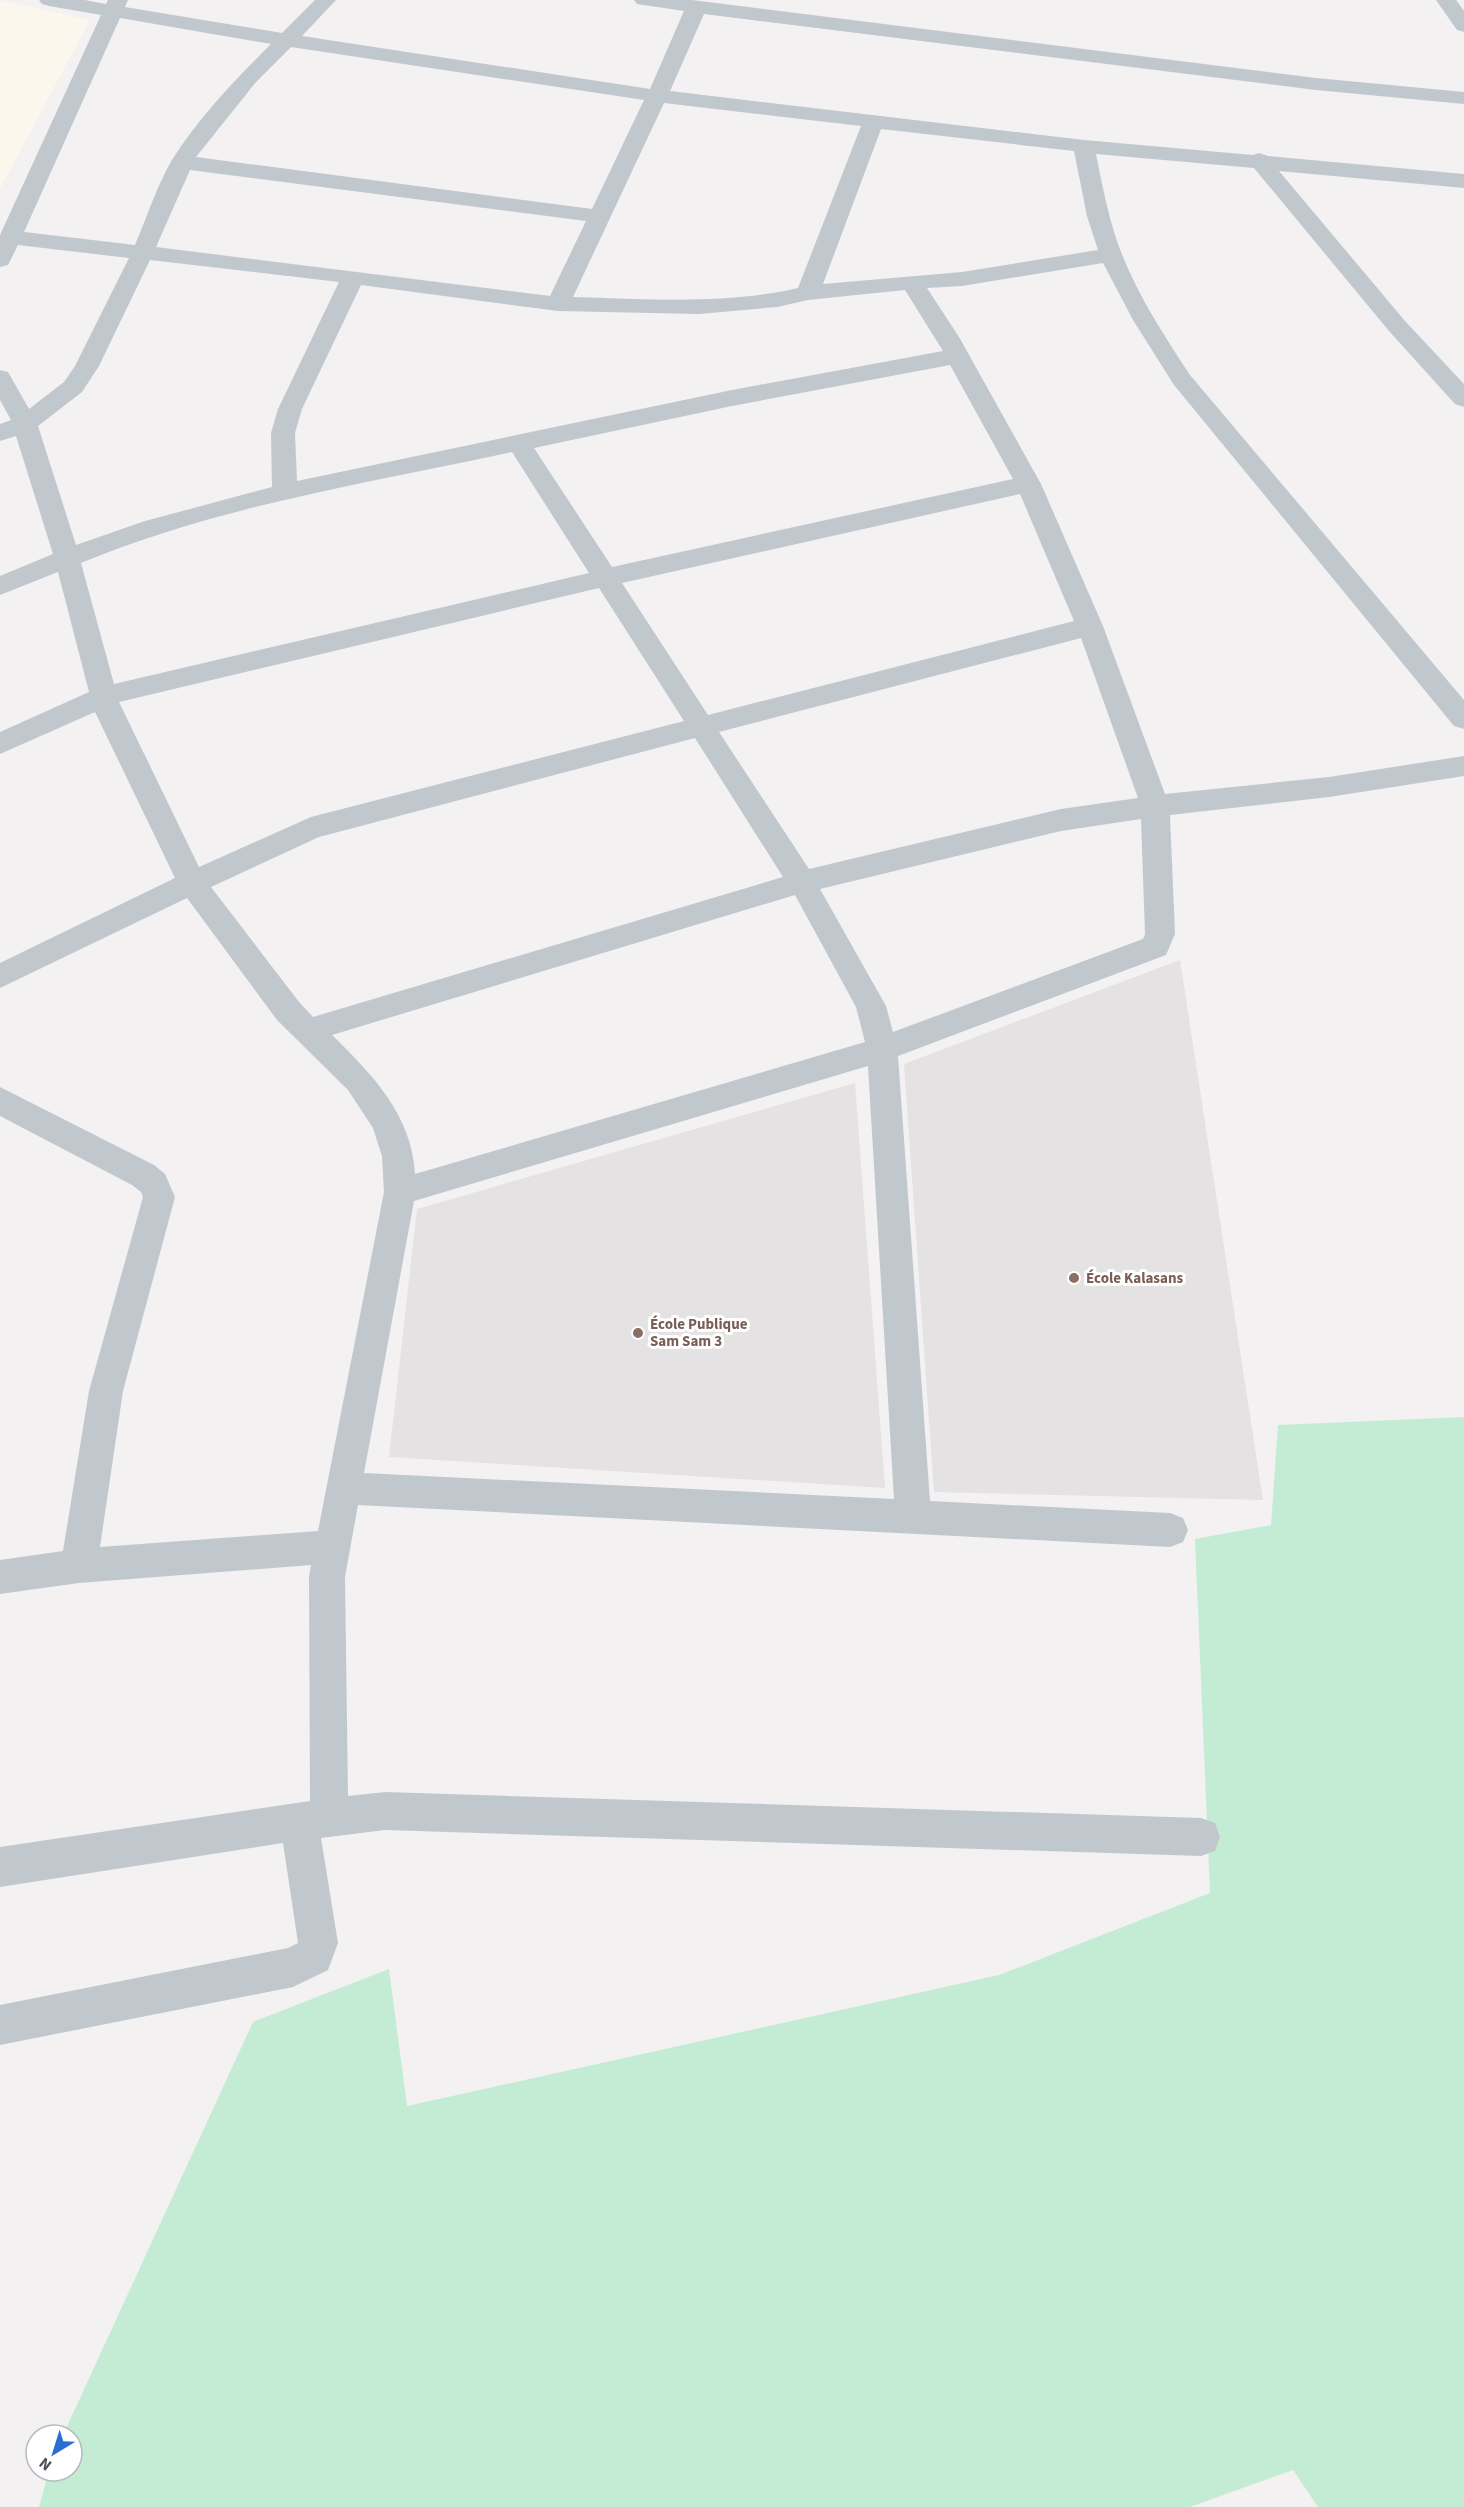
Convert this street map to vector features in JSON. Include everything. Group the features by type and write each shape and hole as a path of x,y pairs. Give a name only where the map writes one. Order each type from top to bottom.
{"street":[{"path":"49,0 115,6 287,40 657,96 1084,146 1259,160 1464,182"},
{"path":"0,433 25,424 73,387 87,366 143,252 182,162 249,78 326,0"},
{"path":"644,0 1316,84 1464,98"},
{"path":"1446,0 1464,26"},
{"path":"0,260 115,6"},
{"path":"558,304 657,96 696,8"},
{"path":"808,293 873,122"},
{"path":"1084,146 1095,203 1111,255 1155,339 1182,380 1464,719"},
{"path":"1259,160 1397,326 1464,399"},
{"path":"182,162 598,216"},
{"path":"10,237 353,277 558,304 709,306 777,300 808,293 862,286 913,284 1004,274 1111,255"},
{"path":"285,492 283,432 353,277"},
{"path":"400,1192 882,1050 1155,947 1161,934 1155,806 1090,626 1028,484 957,356 913,284"},
{"path":"0,586 67,558 154,527 285,492 732,398 957,356"},
{"path":"0,377 25,424 67,558 107,708 192,883 288,1011 359,1081 388,1124 398,1156 400,1192 327,1577 314,1820 318,1943 314,1956 293,1967 0,2025"},
{"path":"519,444 802,882 872,1006 882,1050 913,1516"},
{"path":"0,744 105,696 604,578 1028,484"},
{"path":"0,976 311,828 1090,626"},
{"path":"309,1030 802,882 1061,820 1155,806 1329,787 1464,766"},
{"path":"3,1106 143,1175 154,1184 159,1197 106,1391 79,1566"},
{"path":"344,1488 1170,1530"},
{"path":"0,1577 79,1566 332,1547"},
{"path":"0,1867 385,1810 979,1832 1201,1837"}],"shaded area":[{"path":"0,0 90,20 0,189"},
{"name":"École Kalasans","path":"1180,960 1263,1500 934,1492 904,1064"},
{"name":"École Publique Sam Sam 3","path":"855,1083 885,1488 389,1457 417,1209"}],"green space":[{"path":"1464,1417 1464,2507 1318,2507 1293,2470 1190,2507 39,2507 46,2483 84,2483 84,2423 69,2423 253,2022 389,1969 407,2106 999,1975 1210,1893 1195,1539 1271,1525 1278,1425"}],"place":[{"name":"École Kalasans","path":"1074,1278"},
{"name":"École Publique Sam Sam 3","path":"638,1333"}]}
